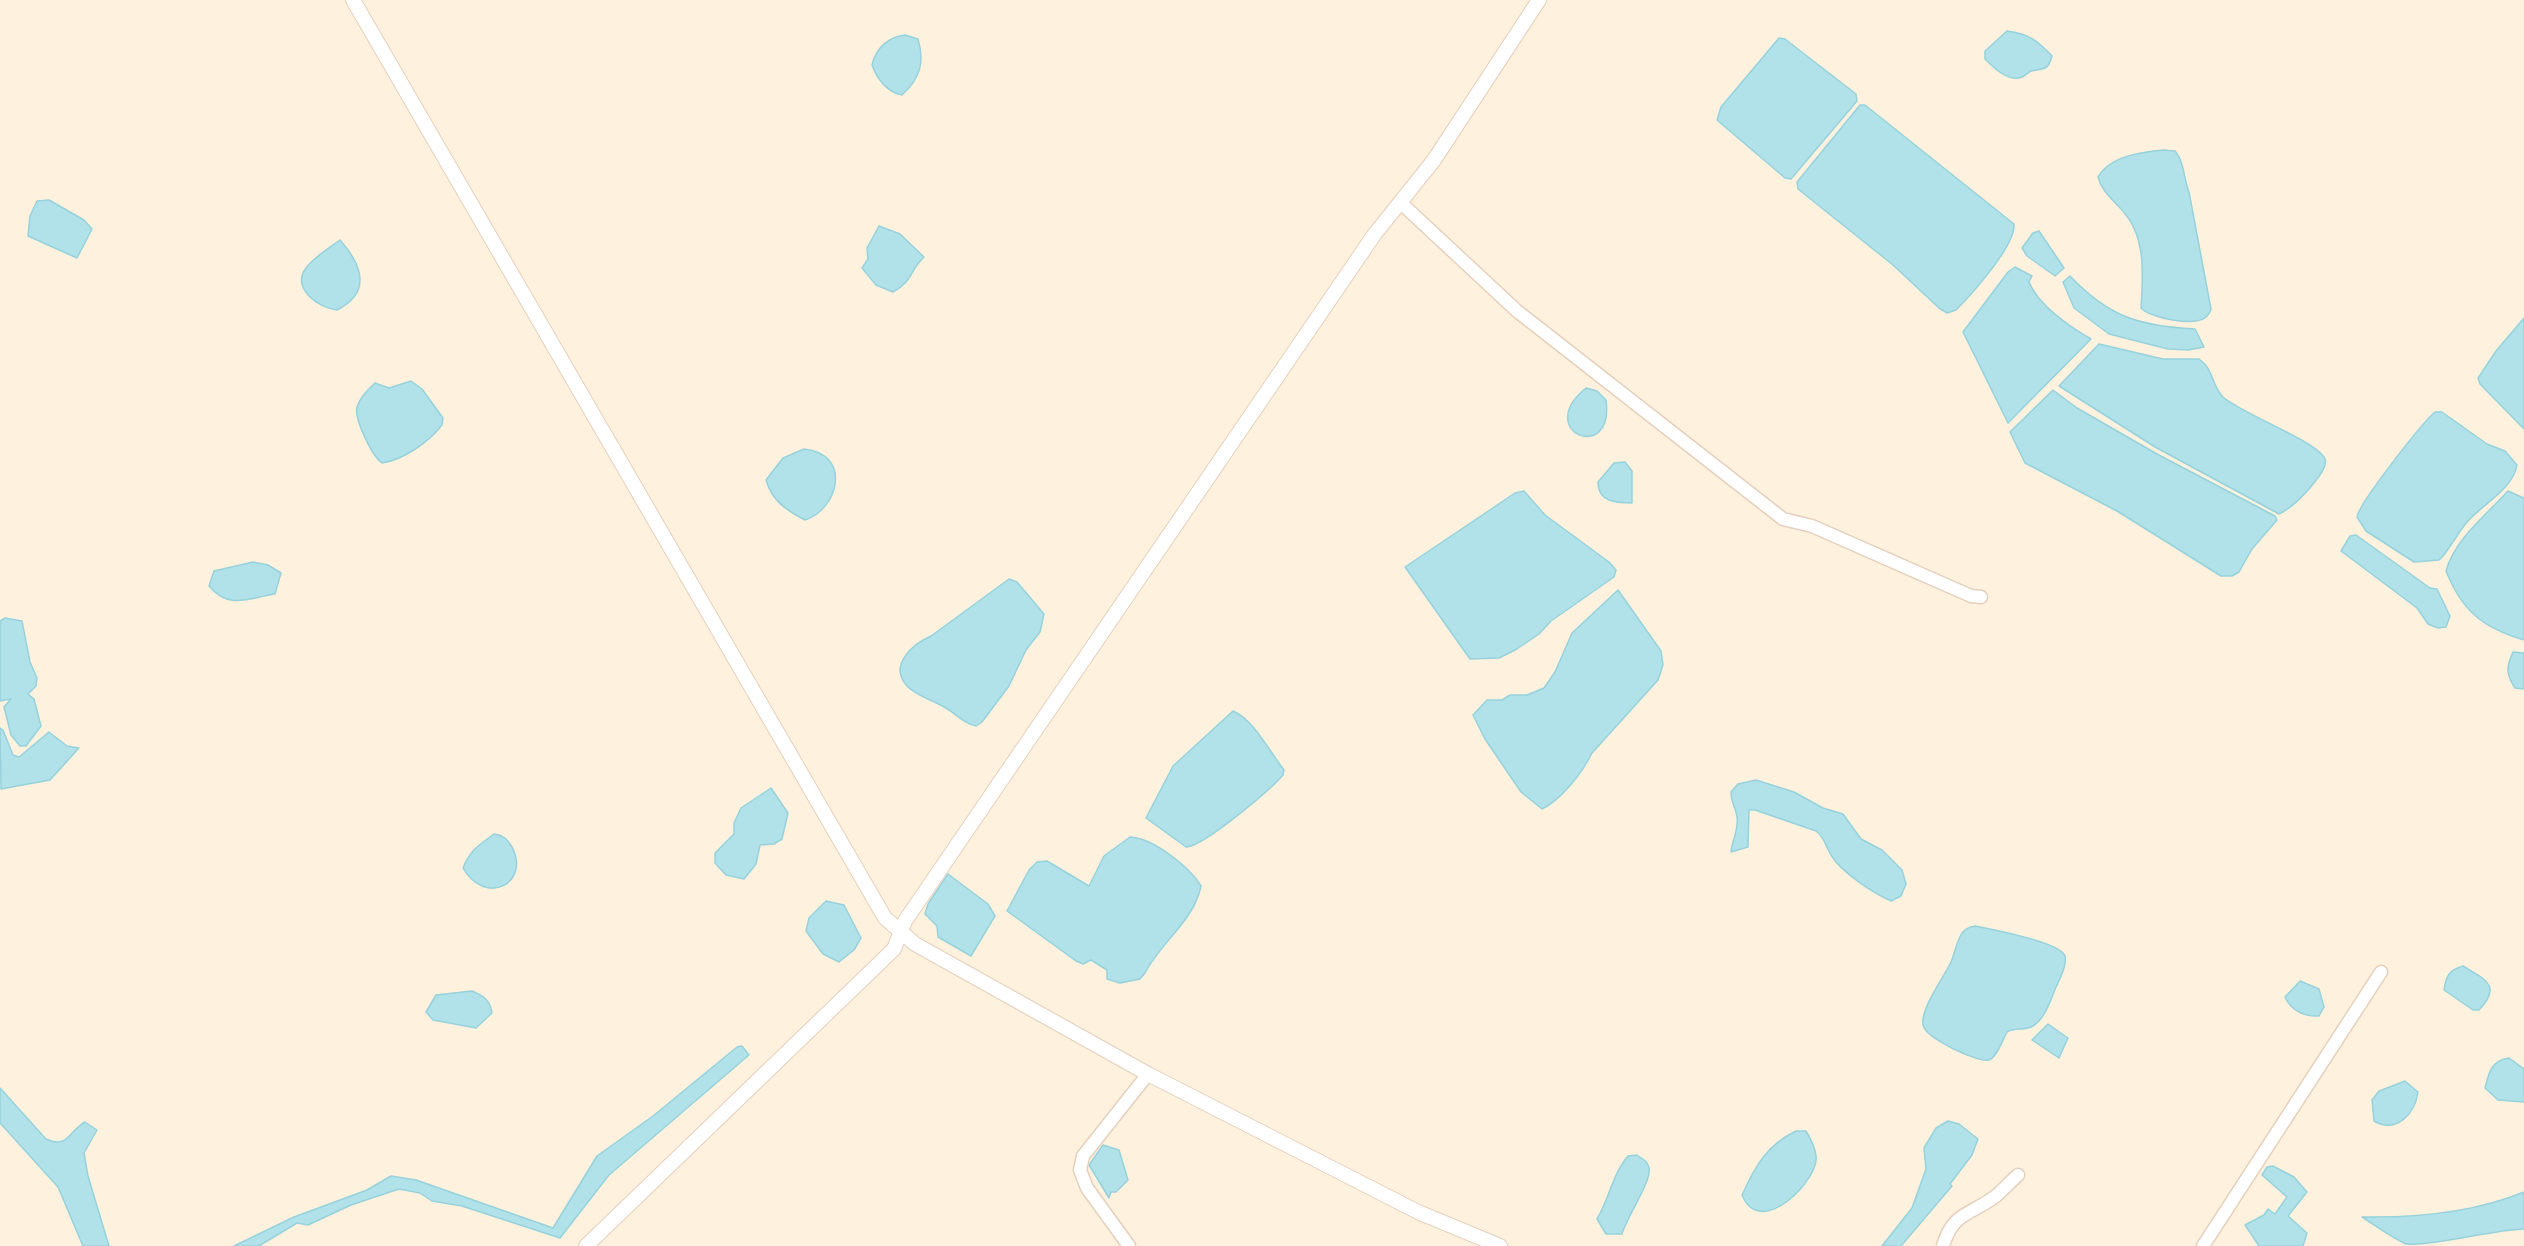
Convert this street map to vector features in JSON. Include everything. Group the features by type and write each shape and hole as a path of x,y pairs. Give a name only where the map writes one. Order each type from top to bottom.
{"street":[{"path":"353,0 885,918 915,944 1148,1074 1418,1212 1500,1246"},
{"path":"586,1246 894,949 905,921 1374,236 1434,160 1539,0"},
{"path":"1401,203 1517,311 1783,519 1812,526 1971,596 1981,597"},
{"path":"2203,1246 2381,972"},
{"path":"1129,1246 1087,1188 1080,1170 1083,1156 1148,1074"},
{"path":"1943,1246 1951,1224 1961,1215 1997,1195 2018,1175"}],"water":[{"path":"2007,31 2027,36 2042,46 2052,56 2047,67 2031,71 2022,77 2013,78 2004,75 1992,66 1985,59 1985,51"},
{"path":"905,35 918,39 921,63 913,83 902,95 883,84 872,65 876,53 884,44 893,38"},
{"path":"1779,38 1785,39 1856,94 1857,101 1791,179 1785,178 1717,120 1721,107"},
{"path":"1860,105 1865,105 2014,224 2013,233 2001,256 1956,310 1947,313 1939,308 1893,265 1798,189 1797,182"},
{"path":"2163,150 2175,151 2178,155 2189,192 2211,309 2207,316 2200,320 2183,321 2163,318 2141,308 2142,260 2137,236 2126,215 2106,193 2098,177 2110,164 2127,156"},
{"path":"49,200 84,220 92,229 77,258 28,236 30,216 37,201"},
{"path":"879,226 900,234 924,257 908,280 893,292 876,285 862,268 868,259 867,248"},
{"path":"2039,231 2064,268 2055,276 2027,256 2022,248 2033,233"},
{"path":"340,240 358,268 360,277 356,295 337,310 322,305 309,296 304,290 302,275 309,264"},
{"path":"2015,267 2032,276 2029,282 2033,291 2047,307 2091,339 2008,423 1963,332 2008,272"},
{"path":"2070,276 2098,301 2126,317 2157,325 2195,329 2204,347 2188,350 2168,349 2109,334 2074,308 2063,282"},
{"path":"2524,318 2524,429 2480,384 2478,378 2496,351"},
{"path":"2099,344 2163,359 2199,359 2207,367 2223,397 2320,452 2326,462 2322,472 2298,500 2279,514 2155,447 2059,386"},
{"path":"411,381 422,389 443,418 442,425 415,449 382,463 373,453 365,437 358,420 357,407 362,397 375,383 389,388"},
{"path":"1586,388 1597,391 1606,400 1606,420 1599,432 1589,436 1579,435 1571,428 1568,418 1572,404"},
{"path":"2053,390 2077,408 2157,454 2275,516 2277,520 2252,549 2239,572 2232,576 2221,576 2117,511 2025,463 2010,432"},
{"path":"2435,412 2442,412 2487,444 2505,451 2517,465 2504,489 2468,521 2439,560 2414,562 2366,531 2357,517 2368,496 2405,446"},
{"path":"804,449 819,453 829,461 835,471 835,483 826,505 805,520 776,499 766,480 783,458"},
{"path":"1625,462 1632,471 1632,503 1609,500 1601,494 1599,489 1598,482 1614,463"},
{"path":"1524,491 1545,515 1609,562 1616,570 1614,577 1551,621 1539,634 1517,649 1499,658 1470,659 1405,567 1515,493"},
{"path":"2508,491 2524,498 2524,640 2497,630 2476,616 2459,597 2446,571 2464,538"},
{"path":"2356,535 2430,588 2437,589 2450,616 2446,627 2438,628 2428,624 2417,608 2341,551 2350,536"},
{"path":"253,562 268,565 281,573 275,594 248,600 232,600 224,598 209,586 214,571"},
{"path":"1009,579 1017,582 1044,614 1040,632 1026,650 1009,686 982,722 976,726 967,723 940,704 907,686 902,678 901,663 917,644"},
{"path":"1618,590 1661,651 1663,665 1658,680 1592,753 1571,785 1557,799 1542,809 1521,792 1485,739 1473,715 1487,700 1502,700 1510,695 1527,695 1544,688 1555,672 1572,633"},
{"path":"5,618 22,621 30,662 37,678 36,686 28,694 34,699 41,726 26,746 20,746 11,735 4,707 11,699 0,701 0,621"},
{"path":"2513,652 2524,653 2524,689 2515,688 2510,679 2508,666"},
{"path":"1233,711 1248,721 1284,770 1283,775 1265,793 1221,828 1195,845 1186,847 1146,818 1173,766"},
{"path":"0,728 3,730 13,755 19,757 49,732 67,746 79,748 50,780 1,789"},
{"path":"1756,780 1794,792 1823,808 1843,814 1861,839 1882,850 1902,870 1906,884 1901,896 1891,901 1858,881 1836,862 1816,831 1755,810 1749,810 1748,847 1731,852 1737,822 1731,792 1738,784"},
{"path":"771,788 788,813 782,839 774,844 760,845 756,864 744,879 726,875 715,863 715,853 734,834 734,823 741,808"},
{"path":"494,834 502,836 512,847 516,860 516,871 511,880 503,886 483,887 472,880 463,868 472,852"},
{"path":"1130,837 1149,842 1160,848 1180,862 1201,886 1192,910 1140,979 1120,983 1107,979 1107,970 1091,960 1083,964 1076,961 1007,911 1029,870 1037,862 1047,861 1089,886 1104,856"},
{"path":"948,874 988,904 995,916 971,956 938,937 937,926 925,914 928,904"},
{"path":"826,901 844,905 861,938 854,950 839,962 823,954 806,931 809,918"},
{"path":"1975,926 2039,941 2061,951 2065,956 2063,972 2041,1019 2030,1027 2007,1032 1997,1052 1989,1060 1974,1058 1942,1043 1923,1025 1925,1011 1951,962 1961,935 1967,929"},
{"path":"2463,966 2484,979 2490,989 2490,994 2479,1010 2473,1010 2444,990 2449,974 2454,969"},
{"path":"2300,981 2319,989 2324,1007 2319,1016 2299,1012 2285,997"},
{"path":"472,991 486,999 492,1013 476,1028 433,1020 426,1012 436,995"},
{"path":"2048,1024 2068,1038 2059,1058 2032,1040"},
{"path":"742,1046 749,1055 609,1175 560,1238 462,1206 432,1201 420,1193 399,1189 351,1205 308,1225 297,1223 259,1246 234,1246 294,1217 367,1190 391,1176 416,1180 553,1228 597,1156 653,1116 737,1047"},
{"path":"2509,1058 2524,1069 2524,1102 2498,1100 2485,1088 2495,1065"},
{"path":"2405,1081 2418,1092 2409,1114 2403,1120 2390,1125 2374,1121 2372,1100 2379,1091"},
{"path":"0,1088 46,1139 53,1142 64,1141 85,1122 97,1130 84,1153 88,1176 109,1246 83,1246 58,1187 0,1123"},
{"path":"1948,1121 1959,1124 1978,1139 1972,1155 1950,1184 1952,1186 1901,1246 1882,1246 1912,1208 1926,1169 1924,1148 1936,1128"},
{"path":"1796,1131 1806,1131 1815,1150 1815,1166 1809,1178 1788,1201 1775,1209 1762,1211 1751,1207 1742,1195 1757,1166 1777,1143"},
{"path":"1103,1145 1119,1150 1128,1180 1116,1192 1111,1192 1109,1198 1089,1165"},
{"path":"1637,1155 1649,1168 1647,1182 1622,1234 1606,1234 1597,1219 1623,1163 1628,1156"},
{"path":"2273,1166 2294,1177 2307,1192 2288,1216 2307,1233 2303,1246 2259,1246 2245,1225 2264,1215 2268,1209 2275,1214 2287,1197 2262,1175 2267,1167"},
{"path":"2524,1192 2524,1229 2432,1243 2406,1244 2362,1217 2444,1213 2485,1205"}]}
